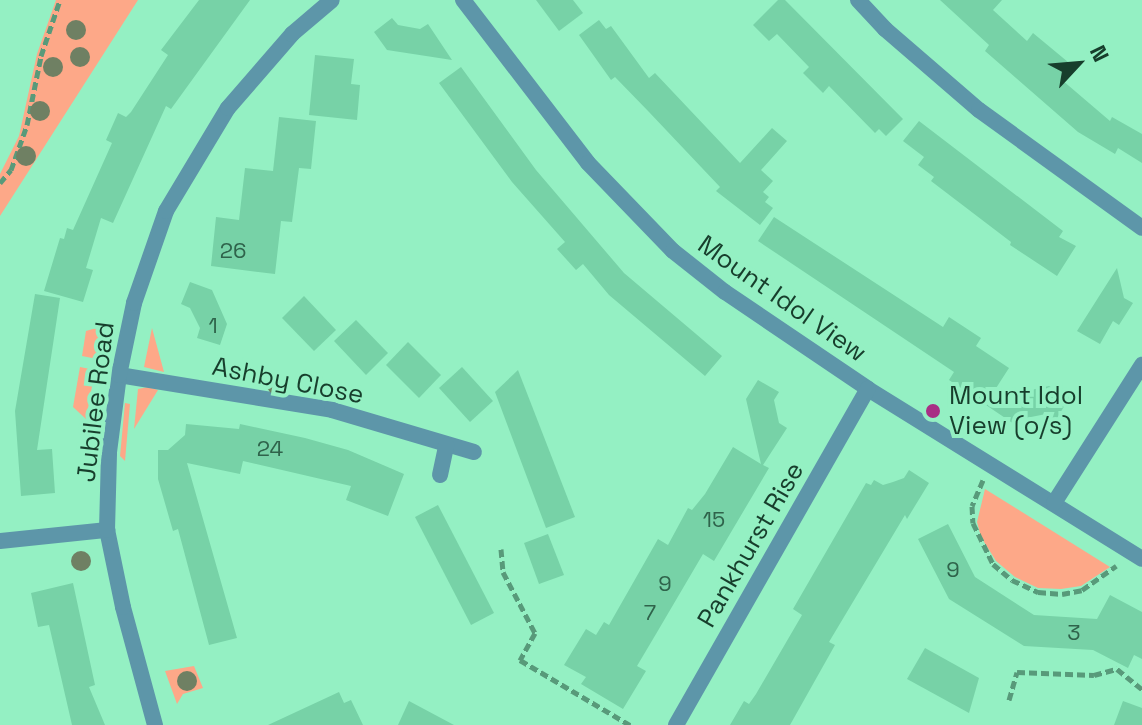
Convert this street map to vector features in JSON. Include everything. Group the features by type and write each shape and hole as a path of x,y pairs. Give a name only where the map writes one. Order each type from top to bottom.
{"street":[{"name":"Jubilee Road","path":"155,725 123,607 107,530 109,452 119,375 134,303 166,211 202,147 258,71 292,34 332,0"},
{"name":"Mount Idol View","path":"463,0 588,163 673,251 725,292 868,389 1137,557"},
{"path":"858,0 885,29 979,110 1142,228"},
{"path":"1054,503 1142,365"},
{"name":"Ashby Close","path":"119,375 332,410 474,452"},
{"name":"Pankhurst Rise","path":"676,725 868,389"},
{"path":"440,475 446,446"},
{"path":"0,541 107,530"}],"path":[{"path":"0,183 11,170 27,125 41,56 60,0"},
{"path":"990,463 972,506 973,523 993,564 1012,580 1038,592 1082,590 1137,557"},
{"path":"501,549 503,572 535,633 520,660 630,725"},
{"path":"1009,700 1017,672 1094,675 1117,669 1142,689"}],"shaded area":[{"path":"56,0 138,0 0,216 0,174 19,136 37,54"},
{"path":"103,326 97,359 82,356 86,331"},
{"path":"152,328 164,372 144,367"},
{"path":"80,367 95,370 86,419 73,407"},
{"path":"148,387 158,390 134,429 138,389"},
{"path":"125,403 130,404 125,461 120,456"},
{"path":"985,489 1110,567 1081,586 1061,589 1038,588 1015,577 996,561 981,537 977,522"},
{"path":"194,666 203,688 183,694 177,704 165,671"}],"building":[{"path":"199,0 250,0 171,109 166,106 113,223 101,218 86,268 93,270 83,302 44,291 60,238 64,239 67,228 73,230 112,143 106,140 118,113 126,117 131,112 168,55 161,50"},
{"path":"536,0 573,0 583,13 559,31"},
{"path":"778,0 785,0 903,119 886,136 879,129 875,133 829,86 823,93 803,73 809,67 777,34 769,41 753,25"},
{"path":"940,0 1002,0 993,10 1027,41 1033,33 1074,67 1062,80 1110,121 1112,117 1142,134 1142,163 1118,148 1115,154 1078,132 985,51 989,45"},
{"path":"392,18 398,25 420,29 428,24 452,60 387,50 374,32"},
{"path":"599,20 606,29 611,26 649,78 655,73 740,163 772,128 787,141 761,170 773,181 763,192 769,197 765,202 773,208 760,225 716,191 720,187 615,77 611,80 579,35"},
{"path":"315,55 354,59 351,84 360,85 357,120 309,115"},
{"path":"461,67 536,170 624,273 722,356 705,376 609,295 583,264 576,270 557,249 565,242 512,182 439,83"},
{"path":"279,117 316,121 311,169 299,168 292,222 281,221 275,274 211,266 216,217 239,220 245,168 273,171"},
{"path":"919,121 1063,231 1059,237 1076,246 1057,276 1010,245 1011,242 931,181 934,177 918,165 924,157 903,141"},
{"path":"774,217 943,327 949,317 981,338 976,346 1009,368 989,399 1049,386 1069,398 1056,420 1046,414 1021,419 1017,426 949,380 954,372 758,241"},
{"path":"1117,268 1124,298 1133,303 1119,325 1113,321 1100,344 1077,331"},
{"path":"190,282 212,290 227,324 220,345 197,338 200,328 190,308 181,304"},
{"path":"35,294 60,298 37,450 52,449 55,493 21,496 15,411"},
{"path":"304,296 336,330 314,351 282,318"},
{"path":"356,320 388,353 366,375 334,341"},
{"path":"408,342 441,375 419,398 386,365"},
{"path":"462,367 493,401 470,422 439,388"},
{"path":"518,370 575,517 546,528 495,392"},
{"path":"758,380 779,392 774,400 779,423 787,428 763,465 769,468 714,561 703,554 637,666 646,671 623,709 581,684 586,677 564,665 586,629 596,635 604,622 609,625 658,539 668,545 688,508 692,510 705,494 733,447 761,464 746,399"},
{"path":"186,424 239,429 240,424 305,438 348,450 404,474 388,516 346,500 351,486 243,461 240,474 187,463 237,638 209,645 178,529 173,531 158,479 158,450 168,450 185,435"},
{"path":"909,470 929,483 907,519 905,515 829,642 835,645 790,725 730,725 744,701 749,704 756,694 802,615 793,609 866,483 871,485 874,480 883,485 893,482 904,478"},
{"path":"438,505 494,613 471,625 415,517"},
{"path":"948,524 975,577 1034,615 1097,619 1110,595 1142,612 1142,659 1134,655 1128,668 1093,650 1024,646 949,599 918,539"},
{"path":"548,534 564,575 539,584 524,543"},
{"path":"73,583 95,685 89,687 105,725 72,725 49,625 38,627 31,593"},
{"path":"925,648 979,678 969,713 907,679"},
{"path":"339,692 344,703 351,700 363,725 268,725"},
{"path":"409,701 454,725 398,725"},
{"path":"1123,701 1142,708 1142,725 1114,725"}],"place":[{"name":"Mount Idol View (o/s)","path":"933,411"}]}
